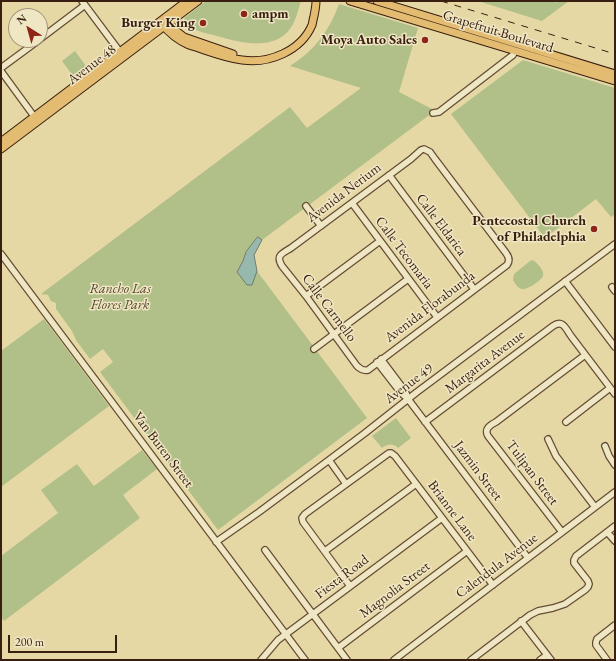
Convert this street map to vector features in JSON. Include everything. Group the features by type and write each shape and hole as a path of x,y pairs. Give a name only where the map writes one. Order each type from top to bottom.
{"main road":[{"name":"Avenue 48","path":"1,142 85,86 165,22 187,1"},
{"name":"Avenue 48","path":"1,149 120,52 198,1"},
{"name":"Grapefruit Boulevard","path":"350,1 615,82"},
{"name":"Grapefruit Boulevard","path":"377,1 615,74"},
{"path":"165,22 179,34 190,39 240,56 255,56 275,52 286,47 298,37 313,17 316,2"},
{"path":"515,51 521,49 526,50 582,67 596,68"},
{"path":"85,86 90,79 121,55 120,52"}],"street":[{"path":"48,32 84,3 120,52"},
{"path":"28,48 1,70 36,119"},
{"path":"433,113 439,112 500,66 513,55 515,51"},
{"name":"Avenida Nerium","path":"279,259 281,254 352,203 421,150 426,150 430,152 509,258 509,261"},
{"name":"Calle Eldarica","path":"389,175 474,289"},
{"name":"Calle Tecomaria","path":"352,203 437,317"},
{"path":"306,206 321,226"},
{"path":"306,296 380,241"},
{"name":"Avenue 49","path":"216,542 329,460 615,244"},
{"name":"Van Buren Street","path":"1,254 305,660"},
{"name":"Calle Carmello","path":"279,259 280,264 306,296 358,368 363,370"},
{"name":"Avenida Florabunda","path":"363,370 368,370 379,360 507,265 509,261"},
{"path":"314,349 408,279"},
{"path":"565,281 615,347"},
{"name":"Margarita Avenue","path":"425,422 559,323 564,326 585,355"},
{"path":"585,355 615,394"},
{"name":"Tulipan Street","path":"562,532 486,433 488,428 585,355"},
{"name":"Jazmin Street","path":"379,360 401,394 408,399 528,558"},
{"path":"566,422 610,388"},
{"path":"548,439 556,456 595,507"},
{"path":"605,446 615,465"},
{"name":"Brianne Lane","path":"346,484 386,454 394,454 493,585"},
{"path":"329,460 346,484 305,514 302,518 303,522 350,586"},
{"path":"325,552 416,484"},
{"name":"Calendula Avenue","path":"394,660 615,492"},
{"name":"Fiesta Road","path":"261,660 278,640 442,518"},
{"path":"471,660 530,615 538,611 565,604 585,590 589,584 588,580 574,563 574,560 576,556 615,526"},
{"path":"607,532 615,541"},
{"path":"265,550 347,660"},
{"name":"Magnolia Street","path":"338,648 467,551"},
{"path":"522,621 549,657 540,660"},
{"path":"607,660 596,645 596,642 615,625"}],"green space":[{"path":"206,1 301,1 293,24 287,33 270,42 250,43 230,40 199,31 186,25 184,18"},
{"path":"478,1 554,1 555,3 558,1 569,1 542,21"},
{"name":"Rancho Las Flores Park","path":"339,4 418,28 399,92 434,110 262,240 258,237 246,252 237,272 257,271 367,418 218,530 100,372 113,362 103,349 90,359 56,309 56,303 51,301 48,295 41,294 290,107 307,128 361,88 290,66 314,47 331,23"},
{"path":"75,51 89,70 76,80 62,61"},
{"path":"523,60 615,88 615,214 611,217 596,199 545,238 451,114"},
{"path":"533,260 542,270 543,276 537,283 522,289 516,285 513,280 514,274"},
{"path":"44,319 109,406 1,487 1,351"},
{"path":"396,418 411,438 398,448 394,445 390,445 382,448 372,436"},
{"path":"142,450 157,469 123,495 140,518 4,621 1,617 1,556 58,513 41,490 77,464 94,486"}],"water":[{"path":"258,237 262,240 254,255 257,271 252,285 247,285 237,272 246,252"}],"railway":[{"path":"441,1 615,54"}],"place":[{"name":"ampm","path":"244,14"},
{"name":"Burger King","path":"203,23"},
{"name":"Moya Auto Sales","path":"425,40"},
{"name":"Pentecostal Church of Philadelphia","path":"594,229"}]}
